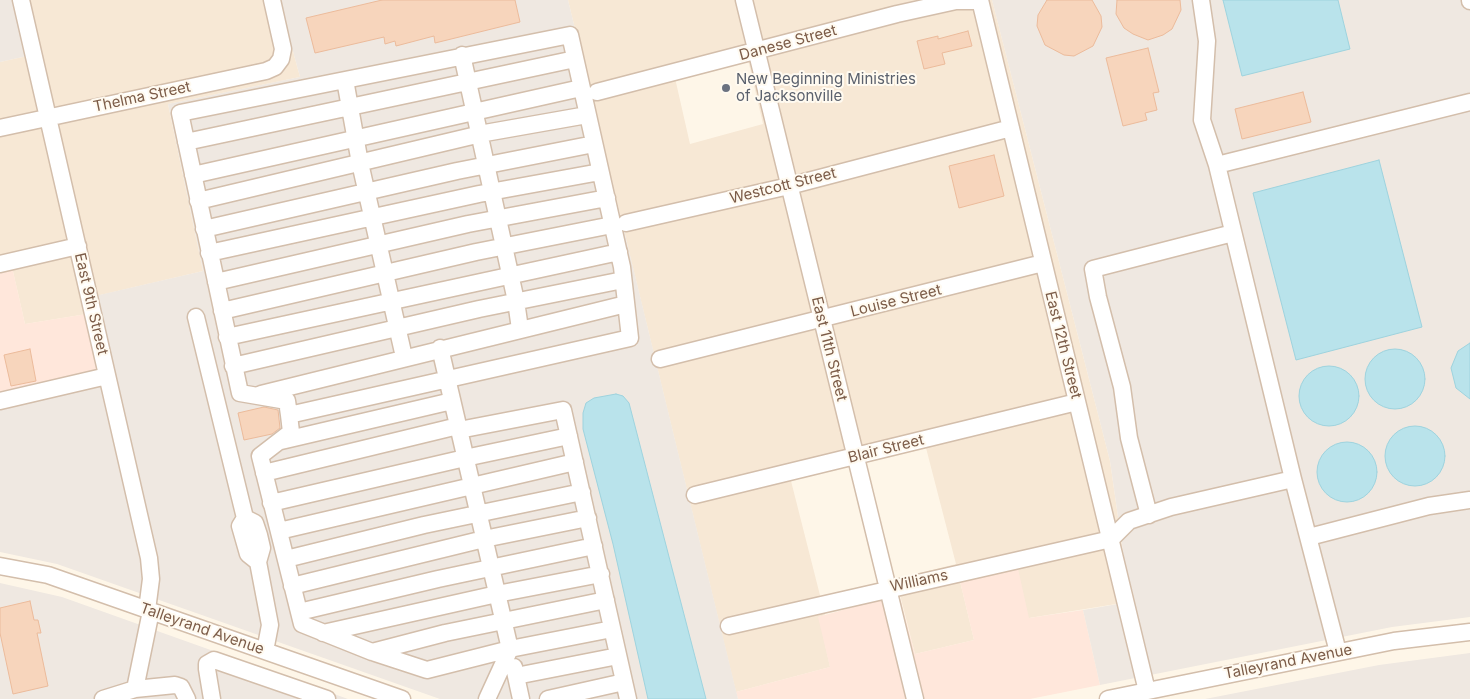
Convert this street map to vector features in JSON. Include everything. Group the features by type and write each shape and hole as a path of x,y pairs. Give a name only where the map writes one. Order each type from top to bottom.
{"street":[{"name":"East 9th Street","path":"21,0 149,558 151,578 149,610 135,689"},
{"name":"Thelma Street","path":"0,128 266,71 275,67 281,60 282,39 272,0"},
{"name":"East 11th Street","path":"744,0 915,699"},
{"name":"Danese Street","path":"193,175 475,111 589,90 756,51 956,0 980,0"},
{"name":"East 12th Street","path":"980,0 1148,691"},
{"path":"1201,0 1207,40 1202,120 1217,165 1293,479 1338,652"},
{"path":"288,415 630,338 619,252 619,224 606,198 587,115 589,90 575,59 570,35 462,55 180,113 240,393 287,401 288,415 291,432 260,456 302,624 372,652 427,670 510,649 612,629"},
{"path":"462,55 516,301 520,329"},
{"path":"186,142 575,59"},
{"path":"344,80 360,163 404,357"},
{"path":"1217,165 1470,102"},
{"path":"198,201 480,135 587,115"},
{"name":"Westcott Street","path":"222,311 385,273 789,186 1011,128"},
{"path":"204,229 485,166 594,144"},
{"path":"209,253 492,192 600,172"},
{"path":"216,282 498,218 606,198"},
{"path":"1149,514 1129,438 1122,387 1098,297 1093,269 1233,233"},
{"path":"0,264 78,246"},
{"path":"227,337 619,252"},
{"name":"Louise Street","path":"660,359 822,320 1043,263"},
{"path":"233,366 516,301 623,280"},
{"path":"256,396 440,348 626,304"},
{"path":"196,317 244,518 240,526 248,554 258,562 270,625 244,670"},
{"path":"440,348 522,699"},
{"path":"0,401 107,376"},
{"path":"278,442 452,401"},
{"name":"Blair Street","path":"695,495 1077,402"},
{"path":"264,473 458,428 563,410 628,699"},
{"path":"271,503 569,436"},
{"path":"279,532 575,462"},
{"path":"1111,539 1129,521 1149,514 1171,507 1293,479"},
{"path":"286,559 478,514 582,492"},
{"path":"1309,537 1429,506 1470,500"},
{"path":"292,586 484,539 588,518"},
{"name":"Williams","path":"729,626 888,588 1111,539"},
{"path":"299,612 594,546"},
{"name":"Talleyrand Avenue","path":"0,566 48,575 257,648 370,694 402,699"},
{"path":"323,633 497,594 601,574"},
{"path":"372,652 445,633 606,600"},
{"name":"Talleyrand Avenue","path":"1108,699 1394,641 1470,632"},
{"path":"487,699 510,649"},
{"path":"516,676 618,656"},
{"path":"212,699 207,669 210,661 214,660 327,699"},
{"path":"548,699 624,682"},
{"path":"103,699 135,689 175,685 181,686 187,699"}],"shaded area":[{"path":"0,0 15,0 27,56 0,62"},
{"path":"15,0 279,0 300,77 168,104 203,271 96,296 99,312 25,324 12,267 0,270 0,62 27,56"},
{"path":"279,0 568,0 738,699 440,699 57,564 0,552 0,408 114,382 95,296 203,271 168,104 300,77"},
{"path":"568,0 992,0 1110,461 1124,559 1135,601 1029,618 959,577 974,640 915,654 896,579 956,564 925,444 790,477 825,615 819,617 830,667 736,692","holes":["748,60 763,124 690,144 675,78"]},
{"path":"992,0 1470,0 1470,617 1392,627 1100,685 1083,610 1135,601 1124,559 1110,461"},
{"path":"12,267 25,324 99,312 114,382 0,408 0,270"},
{"path":"1017,564 1029,618 1083,610 1100,685 1030,699 738,699 736,692 830,667 818,617 899,594 915,654 974,640 959,577"},
{"path":"0,583 62,597 348,699 0,699"},
{"path":"1470,653 1470,699 1205,699 1379,665"}],"water":[{"path":"1223,0 1338,0 1350,49 1242,76"},
{"path":"1379,160 1422,327 1296,360 1253,193"},
{"path":"1470,343 1470,399 1456,388 1451,368 1458,351"},
{"path":"1389,349 1401,349 1412,354 1420,362 1425,373 1423,391 1412,404 1401,409 1389,409 1378,404 1370,396 1365,385 1365,373 1370,362 1378,354"},
{"path":"1323,366 1335,366 1346,371 1354,379 1359,390 1357,408 1346,421 1335,426 1323,426 1312,421 1304,413 1299,402 1299,390 1304,379 1312,371"},
{"path":"616,394 623,396 629,403 706,699 648,699 613,544 583,429 583,413 586,403 594,398"},
{"path":"1409,426 1421,426 1432,431 1440,439 1445,450 1443,468 1432,481 1421,486 1409,486 1398,481 1390,473 1385,462 1385,450 1390,439 1398,431"},
{"path":"1341,442 1353,442 1364,447 1372,455 1377,466 1375,484 1364,497 1353,502 1341,502 1330,497 1322,489 1317,478 1317,466 1322,455 1330,447"}],"building":[{"path":"382,0 515,0 520,22 435,43 434,36 396,46 395,41 385,44 384,37 315,53 306,18"},
{"path":"1047,0 1092,0 1101,16 1102,27 1093,46 1074,56 1064,55 1045,45 1037,26 1038,15"},
{"path":"1117,0 1180,0 1181,10 1172,29 1163,35 1148,40 1124,28 1116,14"},
{"path":"968,31 972,46 942,53 945,64 924,69 917,41 938,36 938,39"},
{"path":"1148,48 1159,92 1153,93 1157,110 1145,113 1147,120 1123,126 1106,58"},
{"path":"1303,92 1311,122 1242,139 1235,109"},
{"path":"994,155 1004,196 959,208 949,166"},
{"path":"30,349 36,381 11,386 4,355"},
{"path":"264,407 278,410 280,428 272,434 244,440 238,413"},
{"path":"30,601 34,620 38,620 41,633 37,633 48,686 13,694 0,633 0,608"}],"place":[{"name":"New Beginning Ministries of Jacksonville","path":"726,88"}]}
